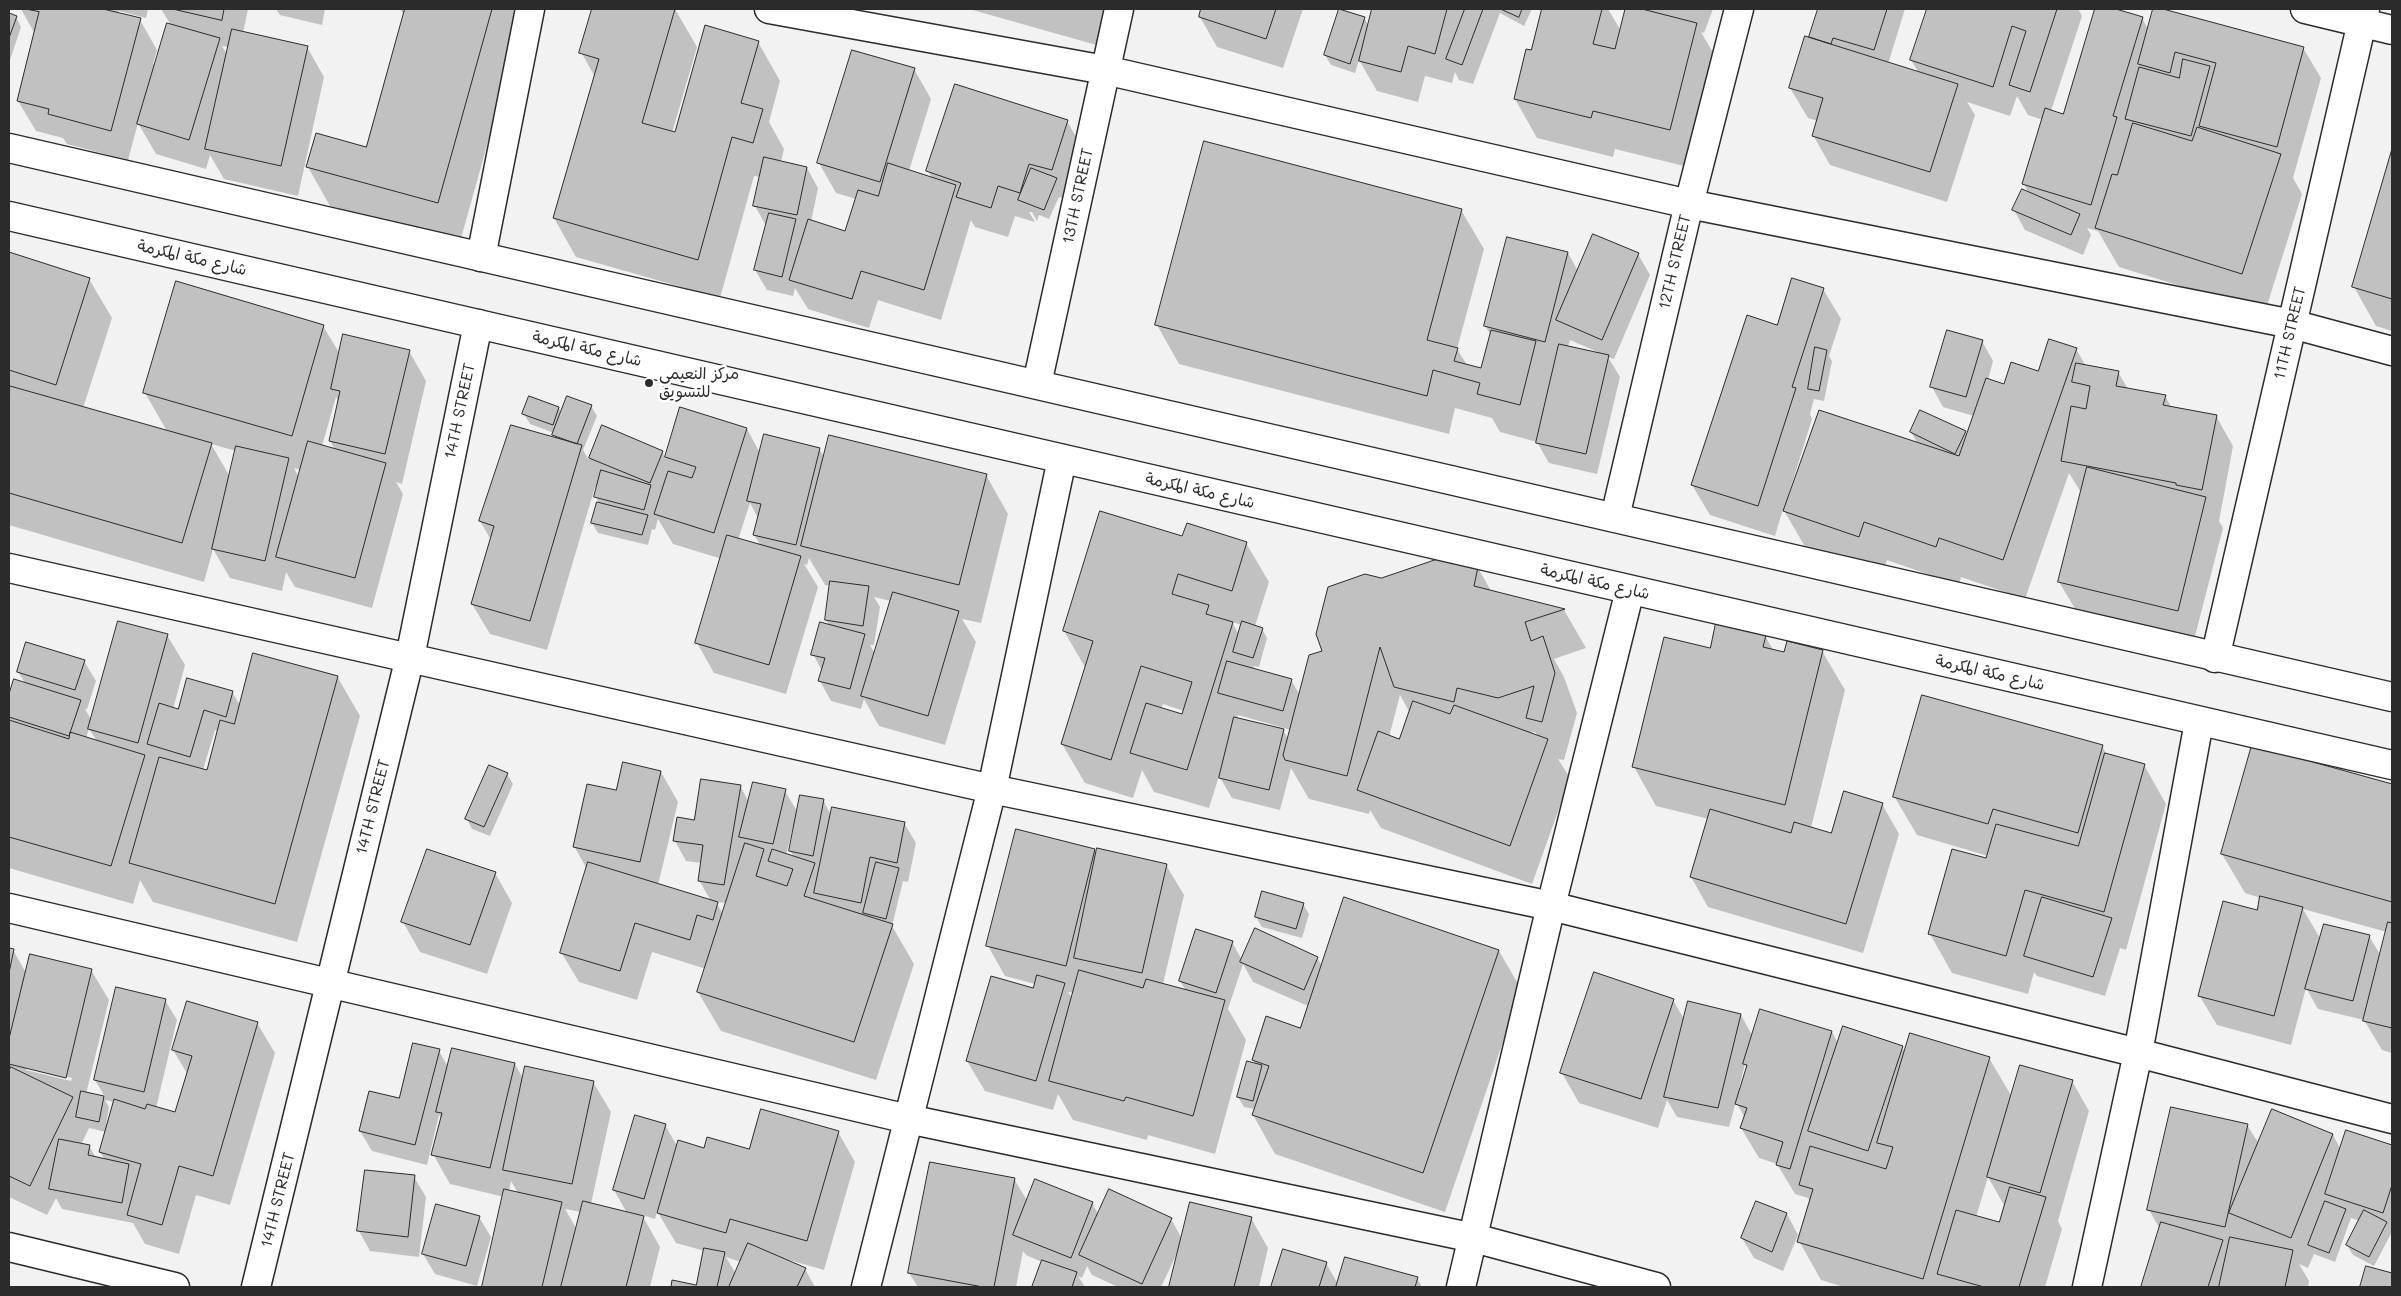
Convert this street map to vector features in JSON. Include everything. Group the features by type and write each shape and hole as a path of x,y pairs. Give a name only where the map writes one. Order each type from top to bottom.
{"street":[{"path":"481,257 530,9"},
{"path":"769,9 1105,70 1689,204 2292,324 2392,351"},
{"name":"13TH STREET","path":"1037,384 1119,9"},
{"name":"12TH STREET","path":"1616,517 1689,204 1739,9"},
{"path":"2305,9 2363,16 2392,30"},
{"name":"11TH STREET","path":"2215,658 2363,16"},
{"path":"9,148 1616,517 2215,658 2392,697"},
{"name":"شارع مكة المكرمة","path":"9,216 2392,765"},
{"name":"14TH STREET","path":"256,1287 410,657 478,324"},
{"path":"866,1287 992,789 1062,458"},
{"path":"9,568 992,789 1551,906 2138,1053 2392,1119"},
{"path":"1461,1287 1551,906 1630,590"},
{"path":"2087,1287 2138,1053 2199,722"},
{"path":"9,908 908,1119 1474,1238 1656,1287"},
{"path":"9,1247 175,1287"}],"building":[{"path":"26,9 103,9 141,18 111,131 48,114 49,109 17,101 39,12"},
{"path":"173,9 224,9 222,20"},
{"path":"405,9 492,9 438,203 306,167 316,133 366,147"},
{"path":"592,9 675,9 642,123 675,132 705,25 759,41 741,103 763,109 753,143 732,137 698,260 553,218 599,59 579,53"},
{"path":"1201,9 1276,9 1266,39 1199,17"},
{"path":"1339,9 1365,17 1350,64 1324,55"},
{"path":"1372,9 1447,9 1435,54 1408,46 1401,72 1359,61"},
{"path":"1465,9 1483,9 1462,65 1446,59"},
{"path":"1501,9 1522,9 1519,17"},
{"path":"1542,9 1602,9 1593,44 1615,49 1625,9 1642,9 1697,23 1670,130 1593,111 1591,118 1514,99 1526,49 1531,50"},
{"path":"1818,9 1887,9 1874,50 1833,38 1831,44 1809,37"},
{"path":"1927,9 2057,9 2030,92 2009,85 2026,31 2012,26 1993,87 1910,60"},
{"path":"2095,9 2116,9 2143,17 2113,116 2117,117 2091,205 2022,184 2045,108 2063,114"},
{"path":"2153,9 2163,9 2304,47 2277,147 2199,126 2216,63 2175,52 2170,73 2138,64"},
{"path":"9,13 17,16 9,38"},
{"path":"167,23 220,38 189,140 137,124"},
{"path":"232,29 308,46 281,166 205,149"},
{"path":"1805,36 1958,84 1930,172 1812,136 1823,98 1789,88"},
{"path":"852,50 915,68 880,182 817,163"},
{"path":"2183,59 2210,66 2191,136 2125,119 2139,67 2179,78"},
{"path":"955,84 1068,120 1052,170 1029,164 1020,193 998,186 991,208 956,197 961,183 926,171"},
{"path":"2133,123 2192,141 2197,127 2281,154 2242,274 2095,228 2112,174 2117,175"},
{"path":"1204,141 1462,209 1427,340 1458,348 1454,361 1481,368 1491,330 1536,341 1520,405 1477,394 1480,383 1433,370 1427,396 1155,325"},
{"path":"2392,149 2392,299 2352,287"},
{"path":"764,157 807,167 797,215 753,206"},
{"path":"888,163 956,185 924,290 861,271 852,299 789,280 808,219 845,231 858,190 878,196"},
{"path":"1031,168 1057,178 1044,210 1018,200"},
{"path":"2022,189 2080,214 2071,235 2012,210"},
{"path":"769,213 796,219 782,277 754,270"},
{"path":"1593,234 1639,253 1602,340 1556,320"},
{"path":"1507,237 1568,252 1545,342 1484,326"},
{"path":"9,252 90,278 56,385 9,370"},
{"path":"1792,278 1824,288 1792,387 1796,388 1758,506 1691,485 1747,315 1777,325"},
{"path":"176,281 324,325 292,436 143,393"},
{"path":"1947,330 1983,340 1966,397 1930,387"},
{"path":"343,334 410,350 385,454 329,441 340,391 331,389"},
{"path":"2049,339 2077,348 2003,560 1939,538 1936,547 1864,522 1859,537 1783,511 1819,410 1959,456 1986,378 2004,384 2011,362 2038,371"},
{"path":"1559,344 1609,355 1586,454 1536,443"},
{"path":"1815,347 1827,350 1819,391 1808,389"},
{"path":"2076,363 2119,371 2116,386 2166,395 2163,405 2217,415 2202,490 2176,485 2176,483 2061,461 2071,406 2086,409 2090,386 2072,382"},
{"path":"10,386 212,443 182,543 9,493"},
{"path":"529,396 559,407 553,425 522,414"},
{"path":"567,396 592,405 577,444 552,435"},
{"path":"680,407 747,428 714,533 654,514 668,471 692,478 696,467 665,457"},
{"path":"1920,410 1966,431 1955,454 1910,432"},
{"path":"511,425 582,445 530,621 471,604 494,526 479,521"},
{"path":"602,425 663,451 650,483 589,458"},
{"path":"764,434 820,448 796,545 753,535 761,504 747,501"},
{"path":"829,435 987,474 959,585 801,546"},
{"path":"308,441 386,463 355,578 276,557"},
{"path":"236,446 289,458 265,561 212,549"},
{"path":"2087,467 2206,497 2178,611 2058,582"},
{"path":"601,470 651,485 644,510 594,497"},
{"path":"597,502 648,515 642,535 591,523"},
{"path":"1100,511 1182,536 1187,523 1247,542 1232,591 1178,574 1172,594 1209,605 1206,614 1233,622 1187,770 1130,753 1146,703 1182,714 1192,682 1141,666 1111,760 1061,744 1093,641 1063,631"},
{"path":"727,535 801,556 769,665 695,643"},
{"path":"1441,558 1478,567 1474,586 1565,609 1525,622 1531,641 1543,636 1555,673 1542,722 1526,718 1534,686 1498,698 1457,688 1454,702 1394,687 1380,647 1347,776 1285,760 1283,755 1309,655 1322,651 1316,634 1328,587 1365,574 1381,578"},
{"path":"830,581 869,586 863,626 825,620"},
{"path":"893,592 959,611 928,716 861,696"},
{"path":"118,621 168,634 138,743 88,729"},
{"path":"1242,621 1263,628 1253,658 1233,652"},
{"path":"820,622 865,634 850,689 818,681 825,658 811,655"},
{"path":"1716,623 1766,635 1763,647 1784,652 1787,641 1823,650 1785,805 1632,767 1664,637 1710,648"},
{"path":"26,642 85,660 75,690 17,672"},
{"path":"253,653 338,676 275,904 129,863 159,757 207,770 220,720 234,724"},
{"path":"1227,661 1292,679 1283,711 1218,693"},
{"path":"187,678 233,691 226,717 204,710 190,757 147,744 159,703 178,709"},
{"path":"14,679 81,700 69,736 9,717 9,694"},
{"path":"1922,695 2103,745 2078,833 1993,809 1988,824 1893,797"},
{"path":"1413,701 1450,714 1454,705 1548,739 1510,846 1357,790 1378,731 1399,739"},
{"path":"1234,717 1284,729 1269,790 1219,778"},
{"path":"9,720 69,739 70,732 145,755 111,866 9,837"},
{"path":"2252,745 2392,784 2392,902 2221,854"},
{"path":"2105,753 2145,764 2104,912 2025,890 2006,956 1928,934 1952,849 1986,858 1996,824 2078,846"},
{"path":"623,762 661,771 640,862 573,847 587,784 616,790"},
{"path":"489,765 508,773 484,827 465,819"},
{"path":"701,779 741,785 724,885 698,881 703,845 673,841 677,817 694,820"},
{"path":"753,782 786,789 773,844 739,837"},
{"path":"1844,791 1883,803 1846,924 1690,877 1710,809 1791,833 1794,822 1831,833"},
{"path":"800,795 824,799 813,856 789,851"},
{"path":"832,807 905,822 897,863 870,857 861,903 814,893"},
{"path":"1016,829 1095,849 1066,966 986,946"},
{"path":"745,843 764,849 756,876 787,886 793,869 768,861 772,849 815,863 804,896 893,924 854,1042 697,992"},
{"path":"1097,848 1167,864 1142,973 1074,958"},
{"path":"427,849 496,872 470,945 401,922"},
{"path":"588,862 718,902 713,920 697,915 690,940 635,923 620,971 560,953"},
{"path":"876,862 899,868 886,919 863,913"},
{"path":"1262,891 1304,903 1296,929 1255,917"},
{"path":"2260,896 2303,907 2274,1016 2198,996 2223,901 2257,910"},
{"path":"1344,897 1499,950 1423,1173 1252,1115 1269,1066 1252,1060 1266,1016 1300,1028"},
{"path":"2042,897 2112,918 2093,977 2024,956"},
{"path":"2388,922 2392,923 2392,1028 2363,1021"},
{"path":"2324,924 2370,935 2353,1001 2305,989"},
{"path":"1255,928 1318,957 1304,990 1240,962"},
{"path":"1196,929 1233,941 1216,993 1179,981"},
{"path":"9,948 14,949 9,973"},
{"path":"30,954 92,969 66,1078 9,1064 9,1039"},
{"path":"1079,970 1143,988 1146,979 1225,1000 1193,1116 1126,1097 1124,1101 1049,1081"},
{"path":"1594,972 1674,999 1641,1099 1560,1073"},
{"path":"1037,975 1065,983 1036,1081 966,1061 991,976 1033,988"},
{"path":"116,987 166,999 144,1092 94,1080"},
{"path":"187,1001 258,1022 213,1176 179,1166 162,1225 127,1215 141,1164 99,1152 114,1099 145,1109 147,1104 175,1112 192,1056 172,1050"},
{"path":"1688,1001 1741,1014 1718,1108 1664,1097"},
{"path":"1760,1009 1832,1031 1790,1169 1776,1165 1783,1142 1740,1128 1747,1108 1735,1104 1747,1065 1743,1064"},
{"path":"1843,1026 1903,1046 1868,1151 1808,1131"},
{"path":"1910,1033 1990,1057 1923,1279 1797,1242 1813,1189 1799,1185 1810,1146 1886,1169 1893,1147 1877,1143"},
{"path":"413,1043 440,1049 415,1145 359,1131 369,1091 399,1098"},
{"path":"452,1048 515,1063 490,1168 431,1155 442,1113 436,1112"},
{"path":"1247,1061 1262,1065 1253,1101 1237,1097"},
{"path":"2020,1065 2073,1080 2040,1193 1987,1177"},
{"path":"525,1066 594,1081 572,1184 503,1170"},
{"path":"11,1067 73,1097 30,1186 9,1176 9,1071"},
{"path":"81,1091 104,1096 99,1122 76,1117"},
{"path":"2171,1107 2248,1124 2225,1227 2147,1210"},
{"path":"761,1109 839,1131 807,1241 730,1219 726,1233 657,1213 678,1140 704,1148 707,1137 749,1149"},
{"path":"2272,1109 2333,1134 2291,1238 2229,1213"},
{"path":"635,1115 666,1124 644,1199 613,1190"},
{"path":"2346,1130 2392,1145 2392,1185 2383,1213 2325,1194"},
{"path":"59,1139 90,1145 88,1155 129,1164 122,1203 49,1189"},
{"path":"930,1162 1015,1178 994,1287 983,1287 908,1273"},
{"path":"365,1170 415,1175 408,1237 357,1231"},
{"path":"1035,1179 1093,1202 1071,1258 1013,1235"},
{"path":"2010,1187 2046,1197 2019,1287 1984,1287 1937,1274 1956,1210 1999,1222"},
{"path":"504,1189 562,1202 542,1287 482,1287"},
{"path":"1109,1189 1172,1218 1142,1284 1079,1255"},
{"path":"583,1201 644,1216 626,1287 561,1287"},
{"path":"1756,1201 1787,1213 1772,1252 1741,1238"},
{"path":"2325,1201 2346,1209 2329,1253 2308,1245"},
{"path":"1190,1202 1252,1217 1234,1287 1169,1287"},
{"path":"436,1204 480,1216 466,1266 422,1254"},
{"path":"2364,1210 2387,1222 2369,1257 2346,1245"},
{"path":"2161,1222 2223,1240 2208,1287 2141,1287"},
{"path":"2230,1237 2293,1250 2285,1287 2219,1287"},
{"path":"748,1243 806,1268 797,1287 729,1287"},
{"path":"704,1248 725,1252 717,1287 671,1287 672,1280 696,1285"},
{"path":"1283,1249 1327,1262 1319,1287 1271,1287"},
{"path":"1345,1257 1418,1277 1415,1287 1336,1287"},
{"path":"1042,1260 1077,1272 1072,1287 1032,1287"},
{"path":"2366,1266 2392,1273 2392,1287 2360,1287"}],"place":[{"name":"مركز النعيمي للتسويق","path":"649,383"}]}
